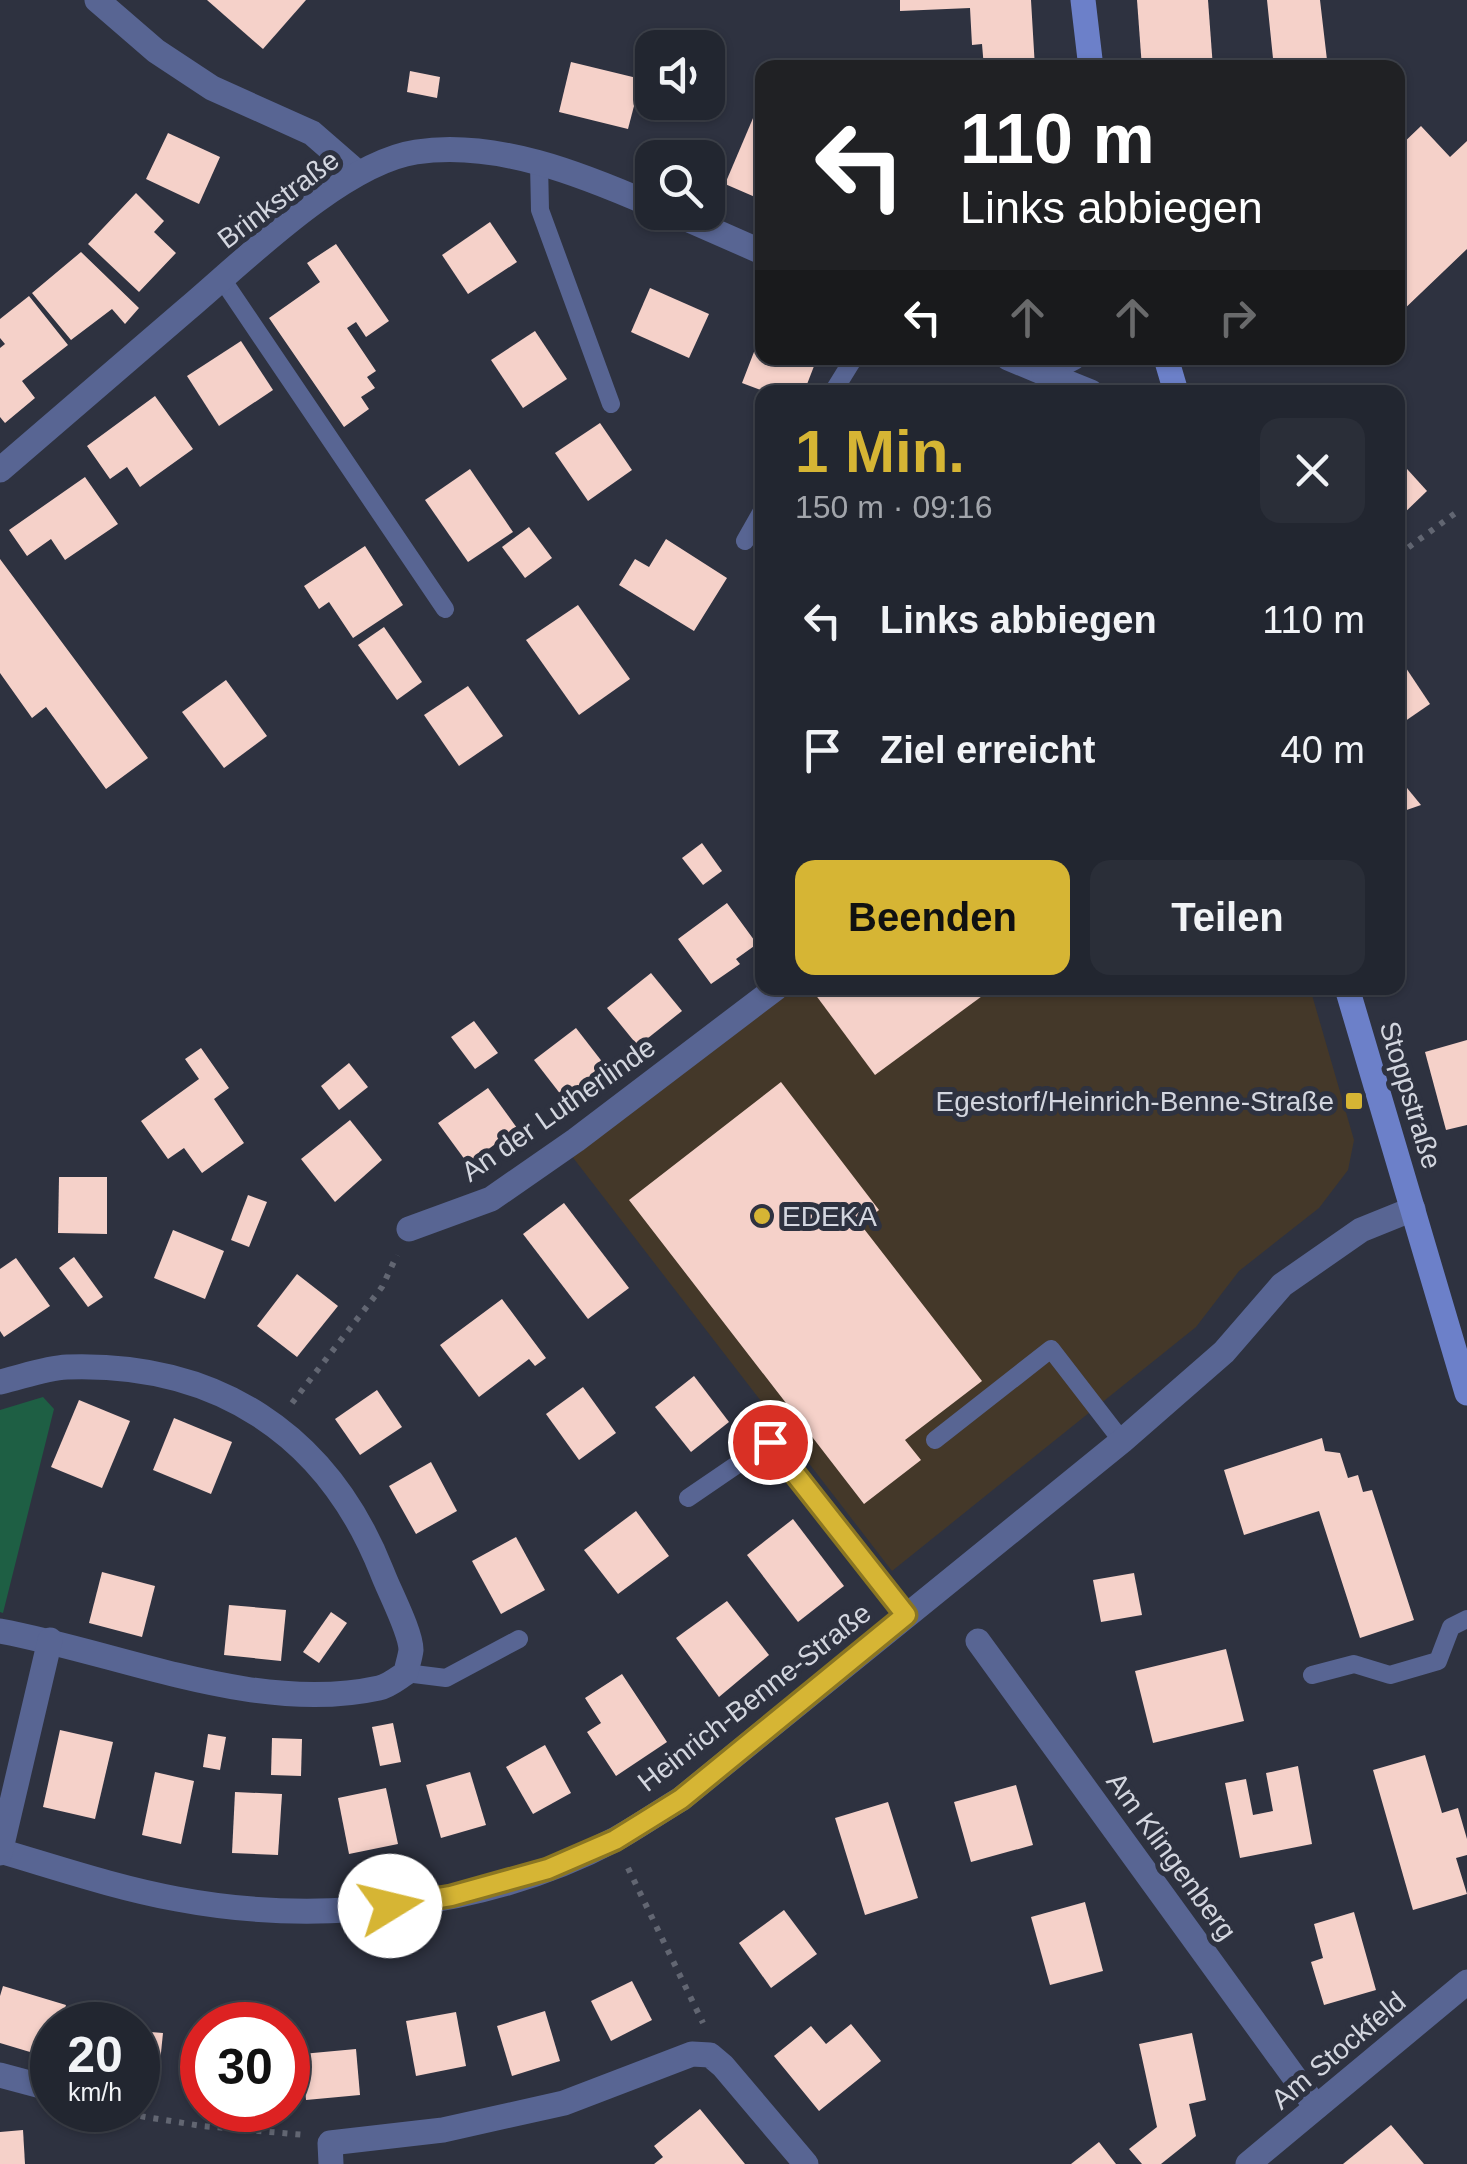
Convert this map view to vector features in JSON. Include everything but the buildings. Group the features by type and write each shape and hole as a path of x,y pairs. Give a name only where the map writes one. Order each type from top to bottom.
{"main road":[{"path":"1082,0 1089,60"},
{"name":"Stoppstraße","path":"1350,995 1467,1393"}],"street":[{"path":"97,0 156,51 198,79 312,132 358,173"},
{"name":"Brinkstraße","path":"0,470 280,230 358,173 415,152 478,152 539,164 635,197"},
{"path":"712,230 755,249"},
{"path":"1025,365 1074,385"},
{"path":"1044,373 1059,365"},
{"name":"An der Lutherlinde","path":"410,1229 491,1199 576,1140 767,995"},
{"name":"Heinrich-Benne-Straße","path":"0,1852 176,1899 270,1912 360,1910 451,1896 548,1869 615,1840 681,1799 1122,1441 1224,1352 1282,1286 1361,1230 1413,1209"},
{"path":"0,1382 63,1368 136,1368 202,1384 276,1423 334,1482 372,1548 411,1648 406,1673 383,1688 304,1695 242,1690 50,1640 0,1631"},
{"path":"0,1852 50,1640"},
{"name":"Am Klingenberg","path":"978,1641 1316,2107"},
{"name":"Am Stockfeld","path":"1248,2164 1467,1982"},
{"path":"330,2153 564,2103 692,2054 710,2055 723,2066 806,2164"},
{"path":"0,2075 30,2084"}],"lane":[{"path":"539,164 540,210 611,404"},
{"path":"222,279 445,609"},
{"path":"744,541 755,523"},
{"path":"935,1440 1051,1349 1122,1441"},
{"name":"Heinrich-Benne-Straße","path":"688,1498 770,1442 906,1615"},
{"path":"1312,1675 1354,1664 1390,1675 1438,1661 1451,1627 1467,1619"},
{"path":"406,1673 446,1678 519,1639"}],"path":[{"path":"1405,549 1461,509"},
{"path":"276,1423 382,1287 410,1229"},
{"path":"615,1840 706,2028 710,2055"},
{"path":"160,2119 296,2132 330,2153"}],"shaded area":[{"path":"780,995 1312,995 1354,1140 1348,1170 1319,1208 1239,1271 1196,1327 892,1571 571,1155"}],"green space":[{"path":"43,1397 54,1409 3,1613 0,1410"}],"place":[{"name":"Egestorf/Heinrich-Benne-Straße","path":"1354,1101"},
{"name":"EDEKA","path":"762,1216"}],"route":[{"path":"390,1906 451,1896 548,1869 615,1840 681,1799 906,1615 770,1442"}]}
